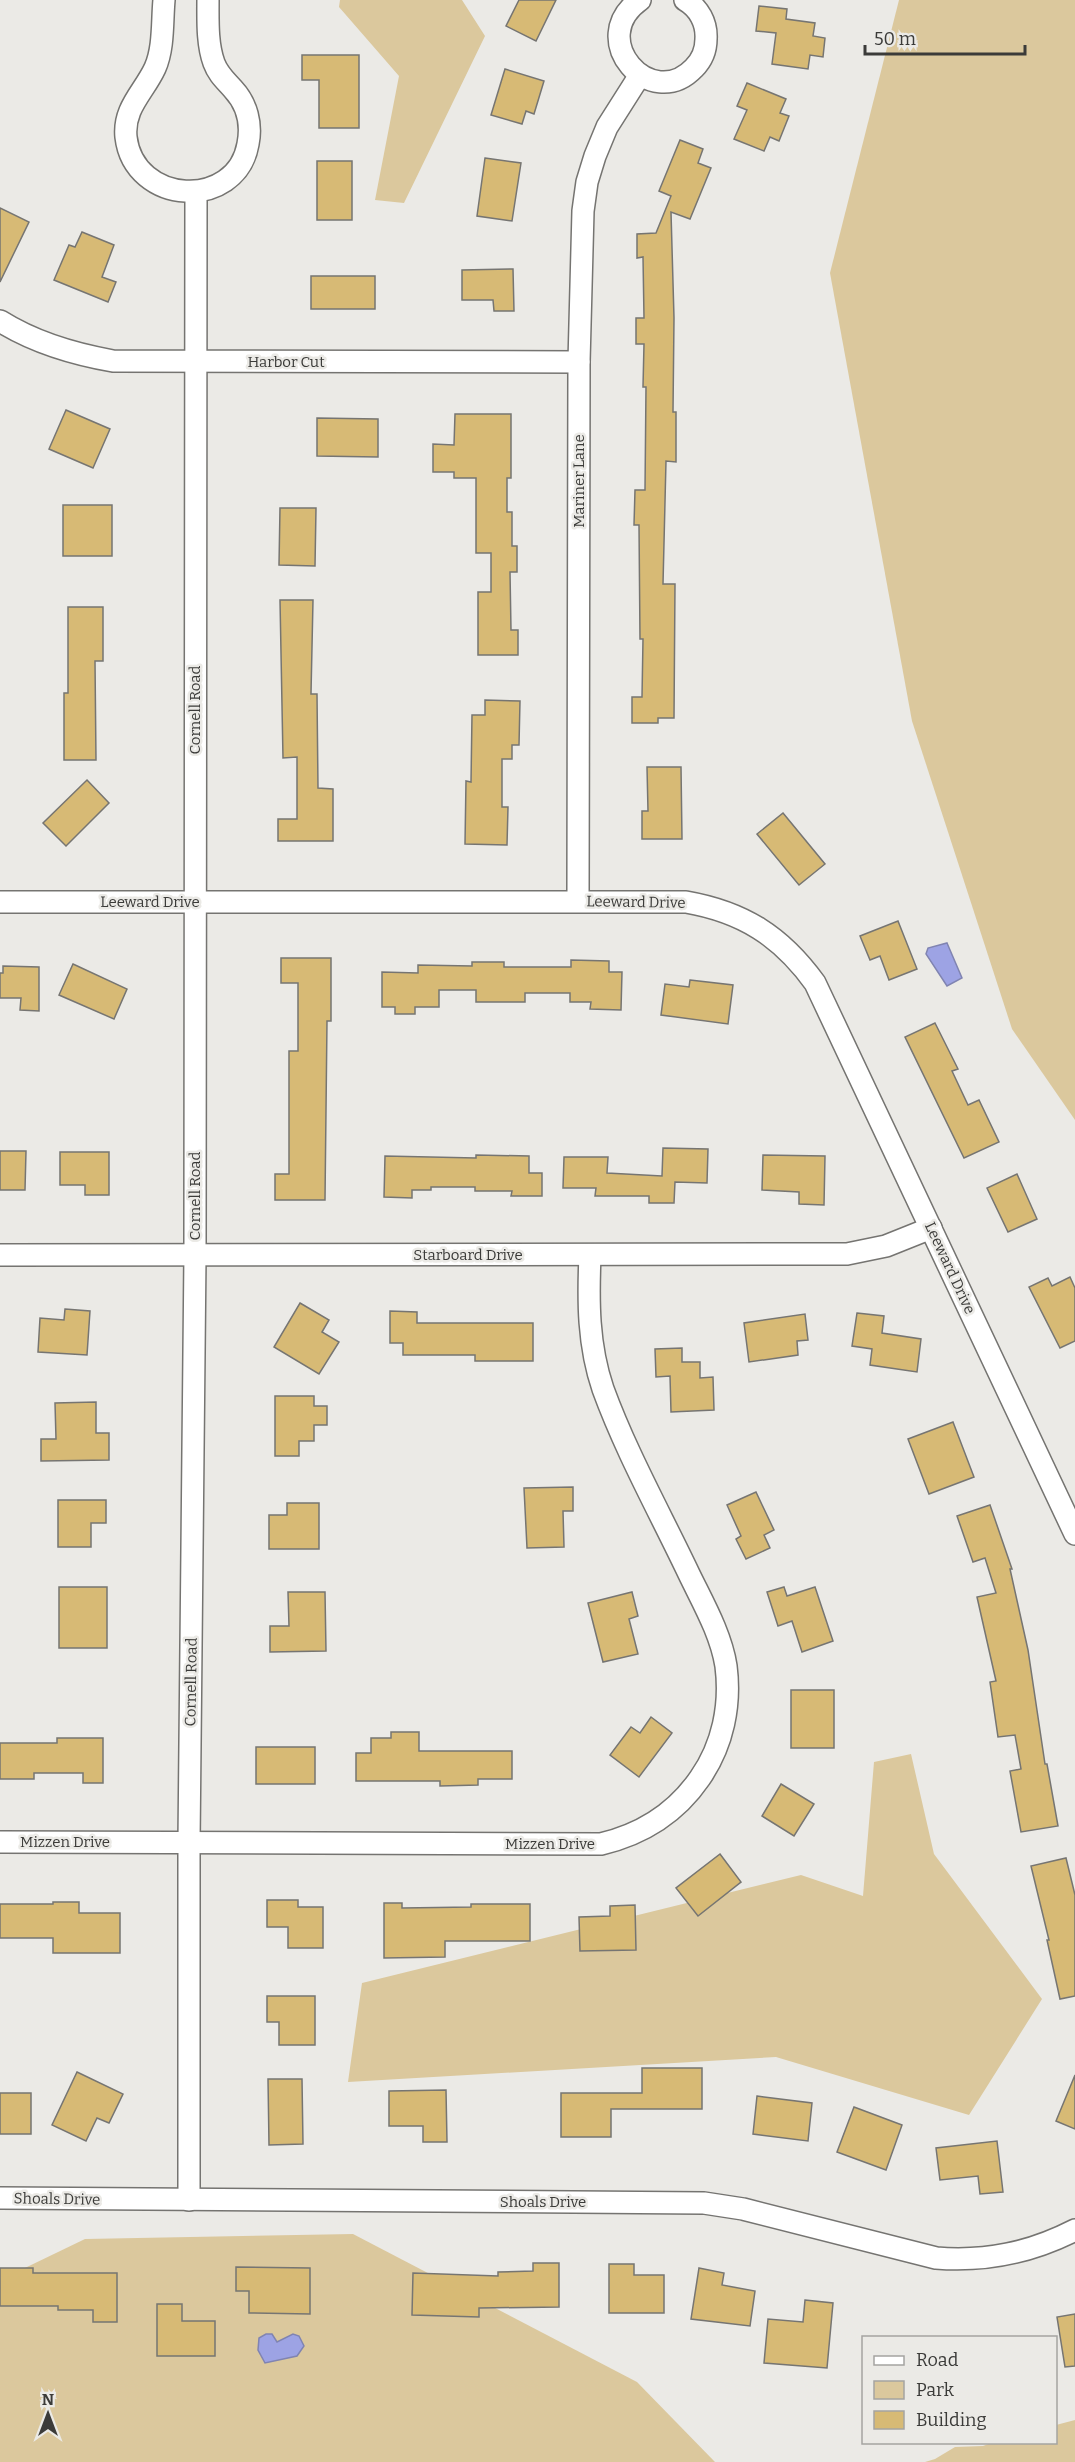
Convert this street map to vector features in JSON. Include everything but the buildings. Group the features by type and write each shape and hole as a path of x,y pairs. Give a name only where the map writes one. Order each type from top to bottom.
{"street":[{"path":"164,0 159,57 155,68 130,108 126,138 133,159 147,177 170,189 196,192 212,187 233,172 243,158 248,144 250,126 242,101 219,74 214,64 208,0"},
{"path":"640,0 623,17 618,38 624,59 640,75 661,81 682,77 699,62 704,52 706,31 698,11 685,0"},
{"name":"Mariner Lane","path":"578,901 579,362 583,211 586,182 608,127 640,75"},
{"name":"Cornell Road","path":"189,2200 189,1842 195,1255 196,192"},
{"name":"Harbor Cut","path":"0,321 35,340 89,357 113,361 195,363 579,362"},
{"name":"Leeward Drive","path":"0,902 686,902 723,910 758,927 789,951 815,983 1075,1534"},
{"name":"Starboard Drive","path":"0,1255 847,1254 886,1246 931,1228"},
{"name":"Mizzen Drive","path":"0,1842 602,1844 633,1834 667,1815 686,1797 705,1771 721,1738 727,1696 726,1664 710,1618 616,1422 602,1386 592,1348 589,1322 590,1255"},
{"name":"Shoals Drive","path":"0,2198 704,2203 743,2209 936,2258 956,2259 981,2259 1015,2254 1046,2244 1075,2230"}],"green space":[{"path":"340,0 462,0 485,36 404,203 375,200 399,76 339,7"},
{"path":"899,0 1075,0 1075,1120 1012,1029 912,721 830,273"},
{"path":"911,1754 934,1854 1042,1999 969,2115 776,2057 348,2082 362,1983 801,1875 863,1896 874,1762"},
{"path":"353,2234 637,2382 715,2462 0,2462 0,2280 85,2239"},
{"path":"1075,2420 1075,2462 925,2462 955,2447 988,2444 1057,2444 1057,2425"}],"water":[{"path":"947,943 962,978 947,986 926,954 928,948"},
{"path":"272,2334 277,2342 293,2334 299,2336 304,2346 297,2356 265,2363 258,2350 259,2338"}]}
